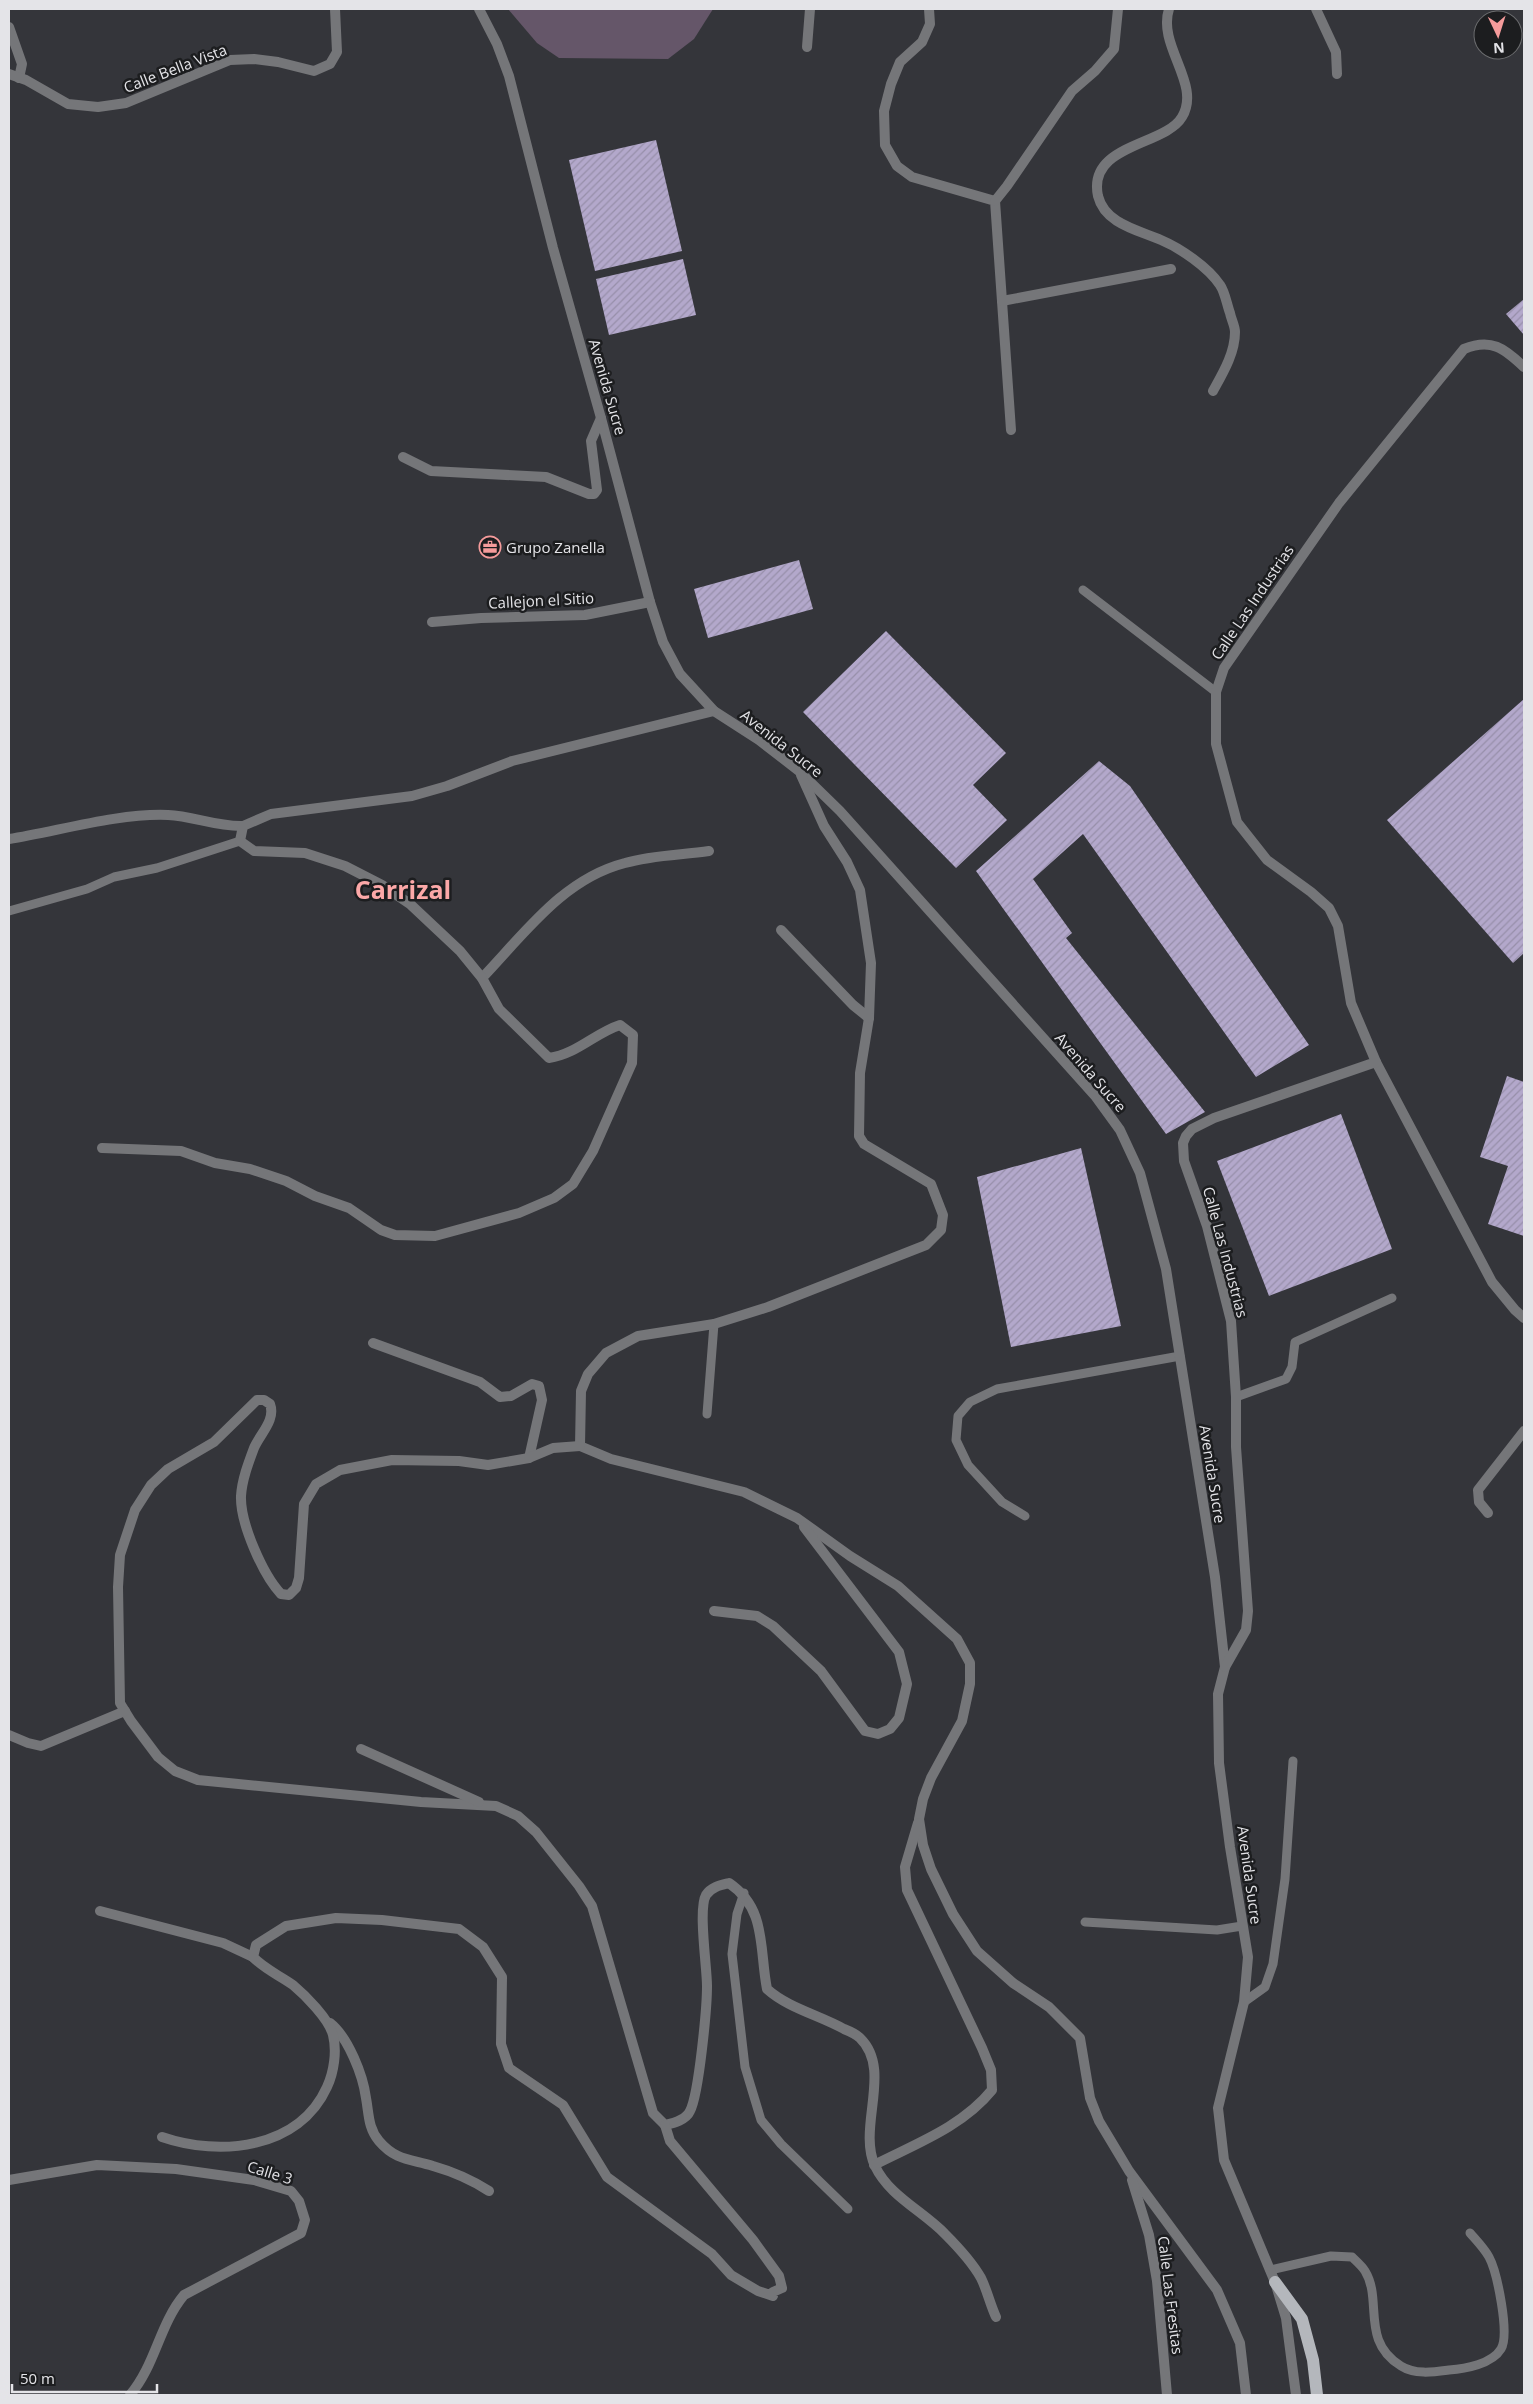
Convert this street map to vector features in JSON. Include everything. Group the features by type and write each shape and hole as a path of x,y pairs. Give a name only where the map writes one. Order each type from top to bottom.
{"main road":[{"path":"1275,2282 1302,2319 1313,2360 1317,2395"}],"street":[{"name":"Calle Bella Vista","path":"9,74 68,104 98,107 126,103 230,60 254,58 278,62 314,72 330,64 337,52 335,9"},
{"name":"Avenida Sucre","path":"479,9 497,44 509,76 553,248 650,602 663,642 680,674 714,711 759,740 799,771 912,890 1096,1097 1120,1130 1140,1173 1166,1269 1215,1577 1225,1667 1218,1694 1219,1763 1248,1957 1244,2002 1218,2108 1224,2160 1275,2282 1286,2318 1296,2395"},
{"path":"807,47 810,9"},
{"path":"929,9 930,24 922,42 900,62 891,84 884,111 885,145 897,166 912,177 995,201"},
{"path":"1011,430 995,201 1072,91 1095,71 1114,49 1118,9"},
{"path":"1169,9 1165,21 1170,47 1182,75 1188,96 1182,117 1168,129 1129,147 1109,160 1096,186 1099,199 1109,216 1127,227 1162,240 1186,253 1221,285 1235,331 1230,358 1213,391"},
{"path":"1316,9 1336,52 1337,74"},
{"path":"9,27 22,64 19,78"},
{"path":"1002,301 1171,269"},
{"name":"Calle Las Industrias","path":"1524,367 1512,356 1495,345 1478,344 1464,349 1339,503 1224,668 1216,692 1216,744 1237,822 1267,860 1311,892 1329,908 1338,926 1351,1003 1376,1062 1492,1282 1524,1318"},
{"path":"403,457 431,471 546,477 589,494 594,494 597,490 591,441 601,418"},
{"name":"Callejon el Sitio","path":"432,622 481,618 585,615 650,602"},
{"path":"9,839 90,823 168,815 230,827 243,826 271,814 412,796 446,786 512,761 714,711"},
{"path":"580,1446 581,1391 588,1374 606,1353 638,1336 714,1324 768,1308 926,1245 941,1230 943,1214 931,1184 864,1144 859,1136 860,1073 869,1018 870,963 860,890 847,862 809,798 799,771"},
{"path":"102,1148 181,1151 215,1163 250,1169 286,1181 315,1196 348,1208 381,1230 395,1235 436,1236 518,1213 554,1198 573,1184 593,1151 632,1063 633,1035 620,1025 606,1029 588,1044 561,1056 549,1058 499,1009 482,978 460,951 410,904 382,885 345,866 305,853 254,851 240,841 243,826"},
{"path":"482,978 554,901 600,872 626,862 709,851"},
{"path":"781,930 853,1005 869,1018"},
{"name":"Calle Las Industrias","path":"1225,1667 1246,1630 1248,1610 1236,1447 1236,1397 1231,1321 1207,1226 1184,1161 1183,1143 1192,1129 1214,1118 1376,1062"},
{"path":"373,1342 480,1382 500,1396 511,1396 532,1384 539,1386 542,1400 529,1458"},
{"path":"253,1957 256,1944 286,1926 336,1918 382,1920 459,1929 483,1947 502,1977 501,2044 509,2068 563,2106 607,2177 712,2254 731,2275 758,2291 773,2296 773,2292 782,2288 779,2276 753,2240 670,2141 665,2125 653,2113 592,1906 579,1886 536,1832 518,1816 496,1806 484,1804 421,1802 198,1780 175,1771 158,1757 120,1703 118,1587 120,1556 135,1510 151,1485 168,1469 214,1442 258,1400 264,1400 270,1404 273,1410 267,1426 255,1447 244,1477 241,1498 242,1513 258,1557 270,1581 281,1594 289,1595 296,1588 299,1578 304,1504 316,1484 340,1470 392,1460 458,1461 488,1465 529,1458 553,1448 580,1446 611,1458 744,1492 797,1518 850,1556 898,1586 957,1639 970,1663 970,1684 962,1721 931,1778 923,1799 919,1820 905,1867 907,1890 982,2048 991,2070 992,2090 979,2106 963,2118 874,2165"},
{"path":"1488,1513 1479,1502 1478,1490 1524,1431"},
{"path":"714,1611 757,1616 773,1626 821,1671 865,1731 878,1734 890,1730 899,1718 907,1684 899,1652 797,1518"},
{"path":"9,1735 41,1746 125,1711"},
{"path":"361,1749 484,1804"},
{"path":"919,1820 923,1845 931,1869 953,1914 977,1951 1013,1983 1049,2007 1080,2038 1090,2098 1099,2121 1129,2171 1217,2290 1240,2343 1246,2395"},
{"path":"665,2125 681,2120 690,2111 698,2078 707,1987 703,1908 706,1894 715,1887 729,1883 744,1893 752,1907 759,1928 767,1989 777,1998 822,2017 860,2038 871,2054 874,2083 868,2126 874,2165 883,2179 905,2202 926,2215 963,2254 981,2279 996,2317"},
{"path":"100,1911 224,1943 253,1957 261,1966 293,1986 336,2027 350,2049 366,2096 368,2121 378,2140 393,2154 408,2162 431,2165 462,2176 490,2191"},
{"path":"162,2137 185,2145 212,2147 250,2145 278,2136 299,2124 322,2099 334,2073 333,2035 324,2017"},
{"name":"Calle 3","path":"9,2180 98,2165 176,2169 254,2180 291,2191 299,2201 306,2220 301,2233 184,2295 171,2311 149,2366 130,2395"},
{"name":"Calle Las Fresitas","path":"1129,2171 1149,2235 1157,2281 1167,2395"}],"lane":[{"path":"1083,590 1216,692"},
{"path":"9,911 87,889 114,877 157,868 240,841"},
{"path":"1236,1397 1286,1379 1292,1367 1296,1342 1392,1298"},
{"path":"707,1414 714,1324"},
{"path":"1024,1516 1002,1502 968,1464 956,1440 958,1416 970,1402 997,1389 1180,1356"},
{"path":"1244,2002 1265,1987 1274,1964 1285,1879 1293,1761"},
{"path":"744,1893 737,1914 732,1954 745,2067 761,2120 781,2144 848,2209"},
{"path":"1085,1922 1217,1930 1242,1926"},
{"path":"1270,2270 1331,2256 1352,2257 1365,2271 1370,2289 1373,2324 1384,2353 1402,2367 1422,2372 1456,2370 1486,2362 1501,2349 1504,2329 1502,2302 1489,2257 1470,2233"}],"shaded area":[{"path":"508,9 713,9 694,39 668,59 559,58 537,43"}],"building":[{"path":"656,140 682,251 595,271 569,160"},
{"path":"683,259 696,315 609,335 596,279"},
{"path":"1524,299 1524,335 1506,314"},
{"path":"799,560 813,609 708,638 694,589"},
{"path":"886,631 1006,753 973,785 1007,820 956,868 803,712"},
{"path":"1524,699 1524,953 1513,963 1387,820"},
{"path":"1099,761 1130,786 1309,1045 1256,1077 1083,834 1033,879 1072,933 1066,938 1205,1112 1166,1134 976,871"},
{"path":"1507,1076 1524,1082 1524,1236 1488,1224 1508,1166 1480,1157"},
{"path":"1341,1114 1392,1249 1269,1296 1217,1161"},
{"path":"1081,1148 1121,1326 1011,1347 977,1177"}],"place":[{"name":"Grupo Zanella","path":"490,547"}],"district":[{"name":"Carrizal","path":"403,889"}]}
